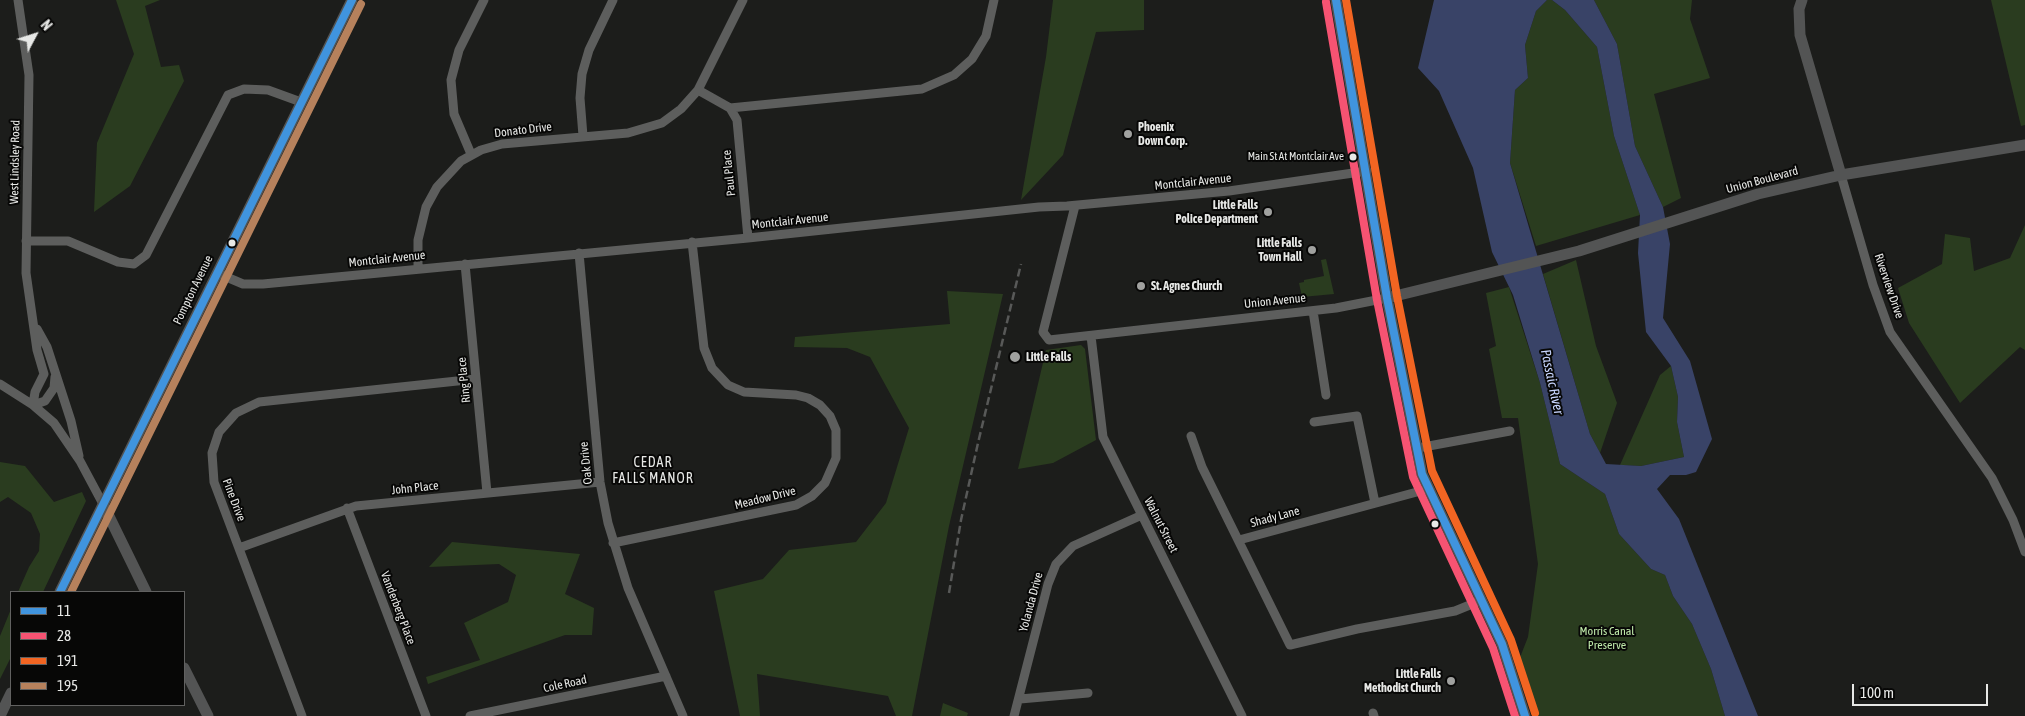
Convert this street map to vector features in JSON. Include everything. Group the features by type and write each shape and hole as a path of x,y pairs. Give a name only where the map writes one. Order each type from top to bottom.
{"main road":[{"name":"Pompton Avenue","path":"60,591 352,0"},
{"path":"1336,0 1367,171 1387,298 1428,489 1502,644 1525,716"},
{"name":"Riverview Drive","path":"1802,0 1800,8 1800,35 1841,175"},
{"name":"Union Boulevard","path":"1512,268 1580,251 1758,194 1841,175 2025,145"},
{"name":"Union Avenue","path":"1387,298 1512,268"},
{"path":"103,504 146,591"},
{"path":"185,670 208,716"},
{"path":"0,716 10,695"}],"street":[{"name":"West Lindsley Road","path":"18,0 29,75 26,241 28,289 44,374 35,392 33,405"},
{"path":"471,154 454,114 451,80 459,50 484,0"},
{"path":"583,136 580,98 582,74 589,50 613,0"},
{"name":"Donato Drive","path":"418,268 418,234 426,207 444,177 471,154 502,144 628,133 651,128 672,117 698,90 743,0"},
{"path":"698,90 730,108 892,92 933,85 954,75 972,59 990,25 994,0"},
{"path":"26,241 68,241 118,262 134,264 146,255 228,95 244,88 268,90 301,102"},
{"name":"Paul Place","path":"730,108 737,120 748,238"},
{"name":"Montclair Avenue","path":"217,273 237,282 256,285 622,248 748,238 1040,207 1075,206 1229,191 1367,171"},
{"name":"Riverview Drive","path":"1841,175 1873,286 1890,332 1992,478 2013,520 2025,552"},
{"name":"Union Avenue","path":"1075,206 1043,332 1046,338 1052,340 1313,311 1387,298"},
{"name":"Meadow Drive","path":"613,543 796,505 812,496 825,484 836,458 836,430 830,416 820,405 808,398 796,395 744,392 728,385 712,368 704,348 692,242"},
{"name":"Oak Drive","path":"579,253 600,482 613,543 628,588 683,716"},
{"name":"Ring Place","path":"465,264 487,493"},
{"path":"1313,311 1326,395"},
{"name":"West Lindsley Road","path":"35,324 47,347 56,374 71,421 80,460"},
{"name":"Walnut Street","path":"1091,336 1103,437 1242,716"},
{"path":"33,405 46,401 54,388 56,374"},
{"name":"Pine Drive","path":"302,716 214,482 211,468 216,439 224,425 236,413 250,404 267,400 476,380"},
{"path":"0,384 33,405 54,423 80,460 103,504"},
{"path":"1314,422 1357,416 1375,503"},
{"path":"1418,448 1510,431"},
{"name":"Shady Lane","path":"1191,436 1202,467 1239,540 1428,489"},
{"name":"John Place","path":"239,548 348,508 600,482"},
{"name":"Vanderberg Place","path":"348,508 426,716"},
{"name":"Yolanda Drive","path":"1014,716 1020,699 1046,590 1056,564 1073,546 1142,515"},
{"path":"1239,540 1290,645 1357,629 1455,611 1482,600"},
{"name":"Cole Road","path":"470,716 666,676"},
{"path":"1020,699 1088,693"}],"green space":[{"path":"116,0 160,0 145,6 161,67 179,65 184,81 130,186 94,212 97,143 134,54"},
{"path":"1053,0 1144,0 1144,30 1096,32 1063,155 1021,200 1046,57"},
{"path":"1547,0 1552,0 1565,10 1597,47 1614,136 1640,215 1536,246 1510,163 1515,90 1528,78 1525,45 1536,11"},
{"path":"1594,0 1692,0 1690,19 1710,78 1654,94 1681,198 1663,207 1635,146 1617,44"},
{"path":"1991,0 2025,0 2025,125 2021,126"},
{"path":"2025,225 2025,350 2020,347 1960,403 1909,323 1898,288 1942,264 1945,234 1970,238 1974,271 2010,258"},
{"path":"1326,259 1334,294 1302,297 1299,283 1304,282 1304,280 1324,276 1321,260"},
{"path":"1576,260 1596,346 1617,403 1600,453 1590,434 1543,274"},
{"name":"Morris Canal Preserve","path":"1509,287 1540,383 1560,464 1605,494 1619,534 1651,569 1665,575 1673,596 1692,624 1711,669 1725,716 1535,716 1517,665 1528,637 1538,564 1518,418 1502,418 1489,349 1496,346 1486,293"},
{"path":"947,291 1003,294 949,526 912,716 896,716 888,696 757,674 760,716 740,716 714,591 763,579 789,550 856,542 886,503 909,428 870,357 847,348 794,347 795,337 950,324"},
{"path":"1081,345 1085,349 1096,440 1053,463 1018,469 1046,350"},
{"path":"1671,366 1678,397 1677,422 1684,457 1641,466 1620,465 1660,375"},
{"path":"0,462 25,466 54,502 82,492 86,501 43,591 18,591 29,567 39,551 40,534 31,513 8,497 0,502"},
{"path":"452,542 580,554 565,594 594,608 592,635 565,635 428,684 426,677 480,660 464,623 508,602 516,575 499,564 429,567"},
{"path":"10,611 10,659 0,679 0,636"},
{"path":"943,703 968,713 967,716 940,716"}],"water":[{"name":"Passaic River","path":"1434,0 1547,0 1536,11 1525,45 1528,78 1515,90 1510,163 1590,434 1606,464 1641,466 1684,457 1677,422 1678,397 1671,366 1646,332 1638,253 1640,215 1614,136 1597,47 1565,10 1552,0 1594,0 1617,44 1635,146 1663,207 1670,244 1663,318 1690,361 1712,439 1696,472 1686,475 1670,475 1657,489 1679,519 1758,716 1725,716 1711,669 1692,624 1673,596 1665,575 1651,569 1619,534 1605,494 1560,464 1540,383 1513,295 1492,252 1473,168 1439,91 1418,68"}],"railway":[{"path":"949,593 961,520 1021,264"}],"transit line":[{"name":"11","path":"60,591 352,0"},
{"name":"11","path":"1336,0 1387,298 1422,474 1502,644 1525,716"},
{"name":"191","path":"1346,0 1397,296 1432,471 1511,640 1535,713"},
{"name":"28","path":"1326,2 1377,300 1413,477 1493,648 1515,716"},
{"name":"195","path":"71,591 361,4"}],"place":[{"name":"Phoenix Down Corp.","path":"1128,134"},
{"name":"Main St At Montclair Ave","path":"1353,157"},
{"name":"Little Falls Police Department","path":"1268,212"},
{"name":"Little Falls Town Hall","path":"1312,250"},
{"name":"St. Agnes Church","path":"1141,286"},
{"name":"Little Falls","path":"1015,357"},
{"name":"Little Falls Methodist Church","path":"1451,681"}],"district":[{"name":"CEDAR FALLS MANOR","path":"653,472"}]}
